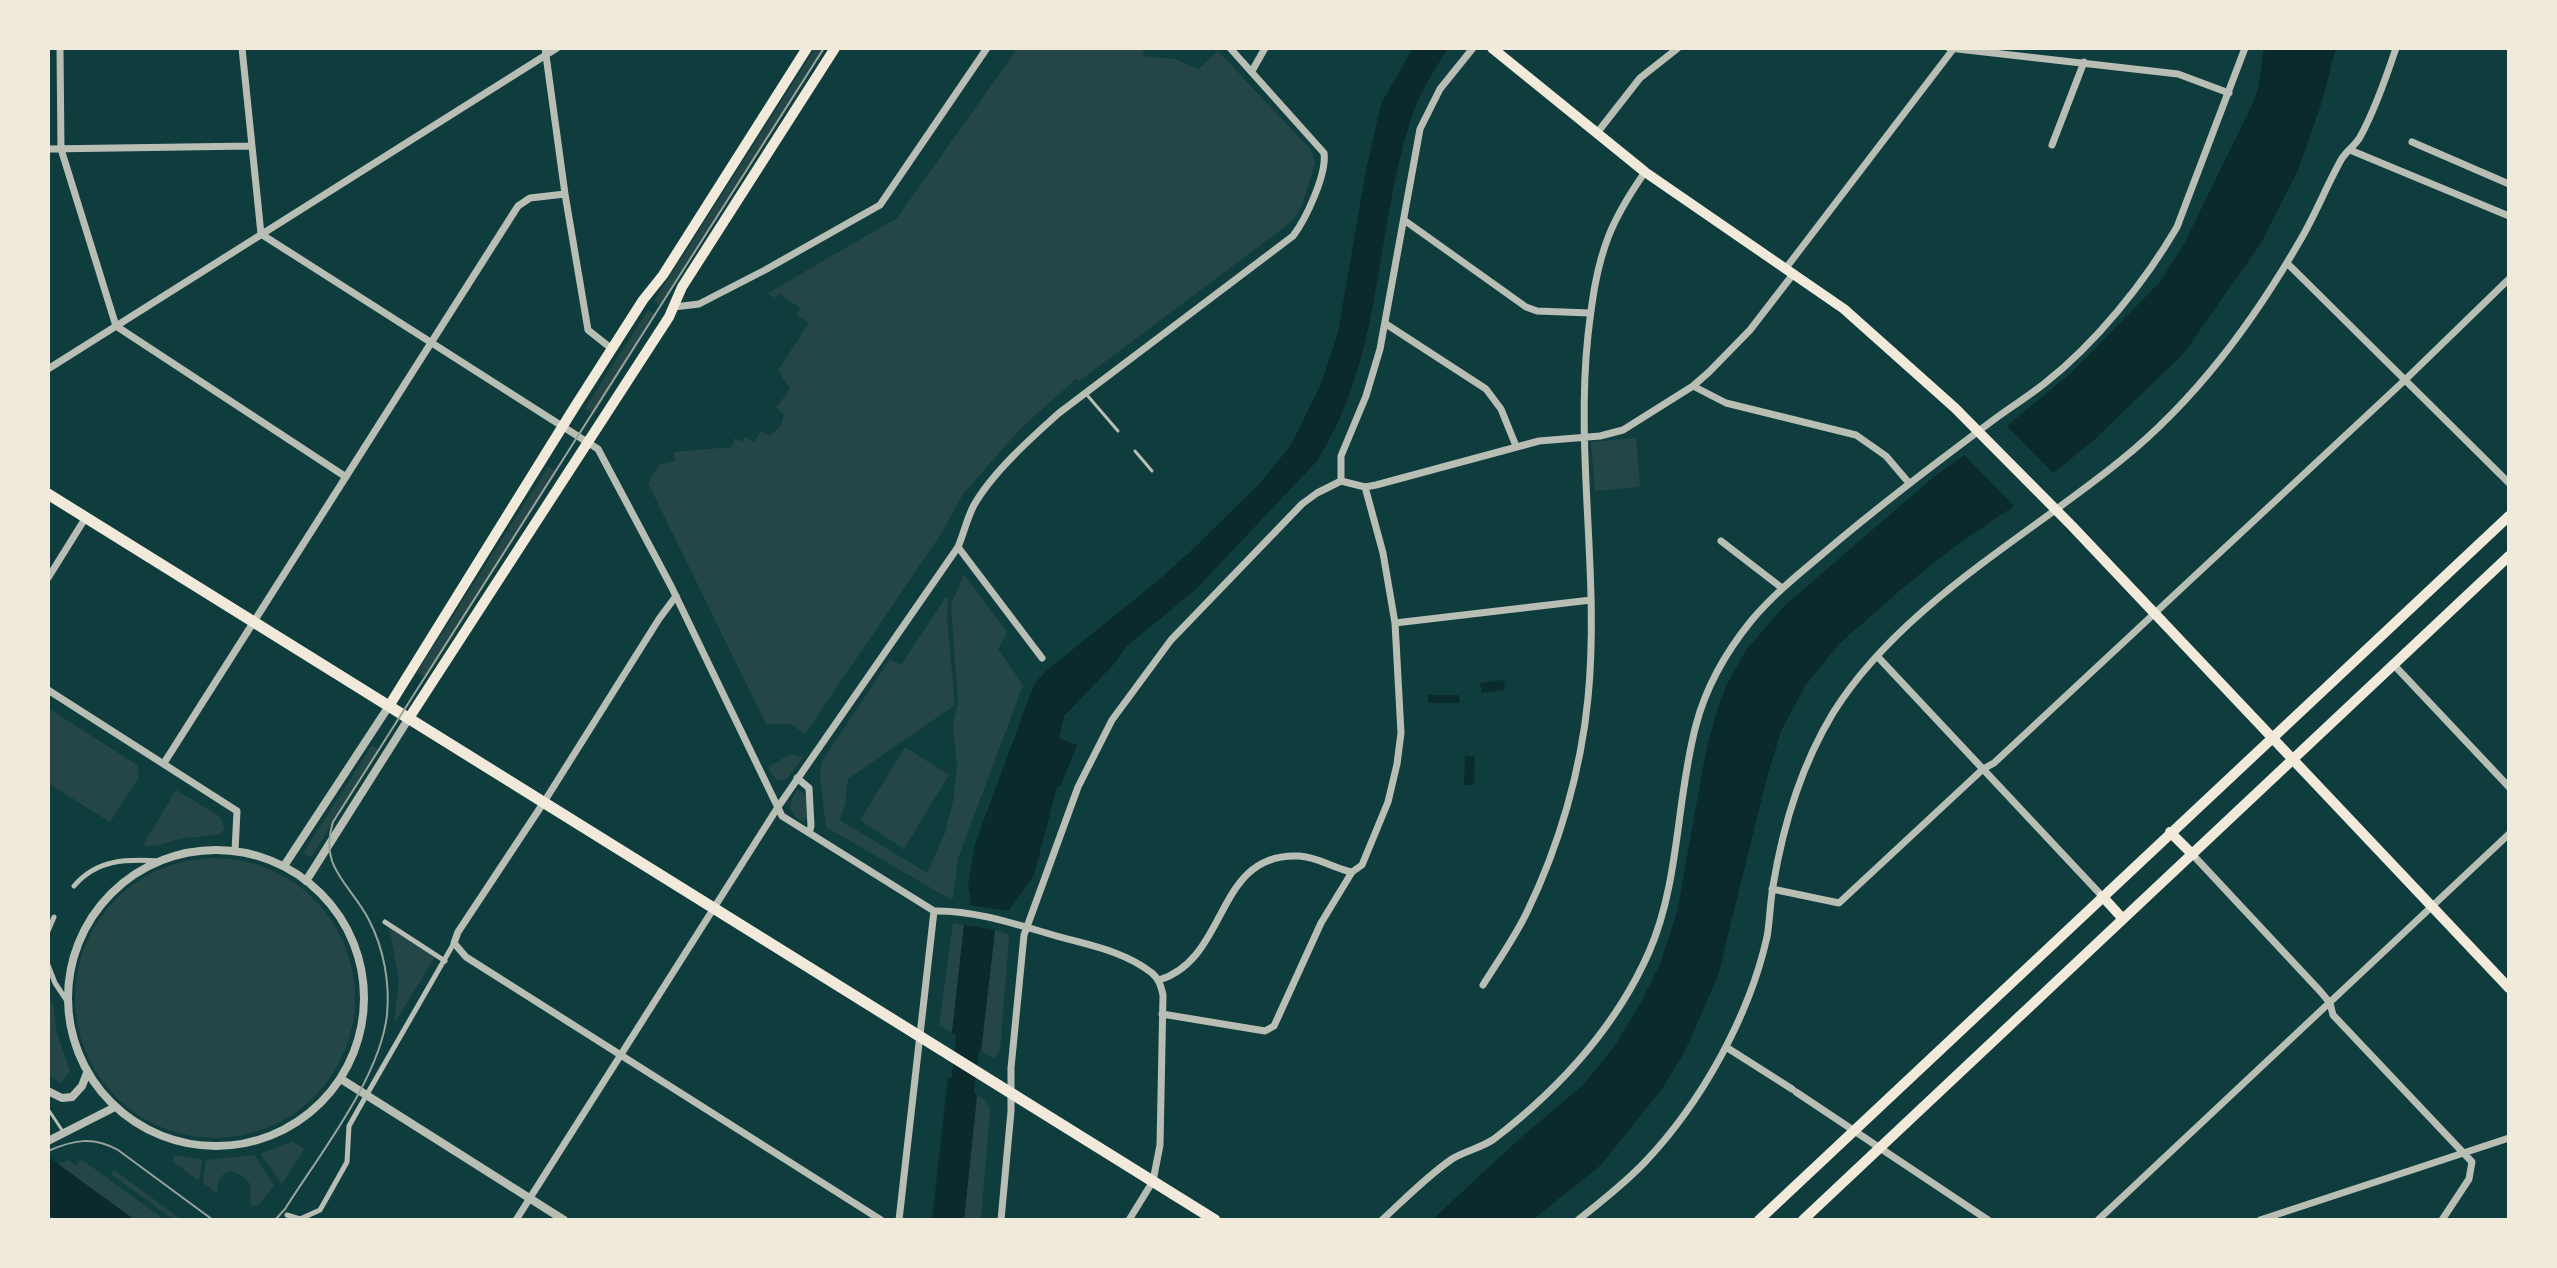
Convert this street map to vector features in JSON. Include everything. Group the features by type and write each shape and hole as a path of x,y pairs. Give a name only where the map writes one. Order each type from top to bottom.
{"main road":[{"path":"389,706 643,300 663,275 807,48"},
{"path":"409,718 674,307 682,287 835,48"},
{"path":"1492,48 1645,172 1790,270 1860,322 1955,408 2155,613 2509,988"},
{"path":"48,494 1215,1220"},
{"path":"1759,1220 2509,516"},
{"path":"1803,1220 2509,556"},
{"path":"2170,832 2193,855"},
{"path":"2102,896 2123,919"}],"street":[{"path":"60,48 61,149 116,326 346,477"},
{"path":"242,48 261,234"},
{"path":"48,369 545,52 557,48"},
{"path":"674,307 699,304 880,205 987,48"},
{"path":"516,1220 797,778 958,547 980,497 1038,432 1293,236 1303,223 1323,169 1324,153 1230,48"},
{"path":"1252,71 1265,48"},
{"path":"1341,481 1341,456 1371,381 1386,324 1415,149 1425,116 1440,89 1473,48"},
{"path":"1597,133 1640,78 1678,48"},
{"path":"1001,1220 1021,958 1027,926 1078,787 1112,720 1171,640 1309,498 1341,481 1365,487 1539,441 1612,434 1693,386 1744,336 1952,48 2178,74 2229,93"},
{"path":"1382,1220 1453,1158 1490,1142 1548,1093 1582,1059 1611,1021 1631,989 1661,918 1695,728 1705,696 1738,637 1782,588 1909,483 2044,384 2114,313 2177,227 2245,48"},
{"path":"1578,1220 1644,1163 1670,1134 1726,1047 1747,999 1767,938 1772,889 1786,822 1809,759 1854,682 1877,656 1943,595 2123,459 2210,372 2244,330 2287,263 2343,156 2361,135 2396,48"},
{"path":"545,52 588,330 612,349"},
{"path":"2052,145 2084,62"},
{"path":"2412,142 2509,184"},
{"path":"48,149 251,146"},
{"path":"2350,150 2509,216"},
{"path":"1483,985 1526,915 1552,851 1570,794 1588,699 1591,600 1583,390 1590,313 1609,236 1623,205 1645,172"},
{"path":"164,763 518,206 530,198 565,194"},
{"path":"1404,220 1526,307 1537,311 1590,313"},
{"path":"261,234 598,449 676,596 782,816 934,911 1027,926 1115,952 1151,972 1159,980 1163,995 1160,1145 1153,1181 1129,1220"},
{"path":"2287,263 2509,483"},
{"path":"1772,889 1839,903 1983,769 1994,763 2509,279"},
{"path":"1386,324 1486,389 1501,409 1516,446"},
{"path":"1693,386 1726,403 1856,435 1886,456 1909,483"},
{"path":"1162,1014 1265,1031 1274,1026 1311,943 1352,872 1362,865 1382,819 1397,764 1401,733 1395,623 1383,553 1365,487"},
{"path":"48,578 86,517"},
{"path":"1721,541 1782,588"},
{"path":"958,547 1042,658"},
{"path":"287,1215 300,1219 320,1210 347,1162 349,1126 445,961 458,932 676,596"},
{"path":"1395,623 1591,600"},
{"path":"1877,656 2102,896"},
{"path":"2394,665 2509,787"},
{"path":"48,690 237,811 235,851"},
{"path":"284,866 389,706"},
{"path":"306,881 409,718"},
{"path":"797,778 809,788 809,833"},
{"path":"2098,1220 2509,834"},
{"path":"194,851 235,851 284,866 306,881 334,908 354,944 363,976 364,1009 355,1049 341,1079 321,1103 295,1123 261,1138 225,1145 191,1143 163,1136 137,1123 115,1107 87,1073 73,1037 67,1001 71,965 91,918 128,878 160,861 194,851"},
{"path":"2193,855 2330,1003 2333,1015 2472,1162 2469,1179 2442,1220"},
{"path":"1159,980 1180,970 1202,949 1237,883 1257,866 1280,857 1299,856 1319,859 1352,872"},
{"path":"74,886 86,872 107,864 132,859 160,861"},
{"path":"899,1220 934,911"},
{"path":"48,931 54,917"},
{"path":"385,922 445,961"},
{"path":"454,943 466,957 881,1220"},
{"path":"48,965 67,1001"},
{"path":"1726,1047 1988,1220"},
{"path":"48,1091 62,1098 72,1097 82,1086 87,1073"},
{"path":"341,1079 564,1220"},
{"path":"48,1141 115,1107"},
{"path":"2260,1220 2509,1138"}],"lane":[{"path":"1085,393 1118,431"},
{"path":"1135,451 1152,471"},
{"path":"48,1109 64,1133"}],"shaded area":[{"path":"815,48 826,48 661,306 654,301"},
{"path":"1013,48 1144,48 1143,56 1175,59 1198,69 1218,51 1311,150 1315,163 1302,205 1295,218 1282,229 1079,381 1076,379 1021,428 963,494 941,534 805,734 791,724 766,724 648,483 660,464 675,461 674,452 732,447 735,438 742,442 745,437 754,442 761,431 769,436 780,427 784,414 776,408 790,389 778,370 809,323 796,315 800,308 780,294 776,298 768,293 897,218 1016,51"},
{"path":"1413,48 1448,48 1411,119 1399,162 1366,337 1339,421 1317,461 1196,589 1127,646 1064,716 1059,738 1077,745 1060,787 1057,787 1034,875 995,930 981,1051 952,1033 964,925 971,899 968,886 975,844 1030,695 1045,672 1191,551 1260,483 1291,445 1321,384 1338,333 1365,175 1381,104"},
{"path":"2264,48 2336,48 2321,105 2298,170 2261,243 2184,353 2095,439 2014,506 1951,549 1840,643 1805,686 1782,729 1768,773 1718,976 1685,1051 1662,1089 1601,1165 1532,1220 1432,1220 1584,1084 1614,1047 1640,1004 1660,964 1677,912 1706,751 1717,710 1746,650 1783,607 1936,475 2008,425 2070,374 2159,283 2183,246 2252,105 2258,89"},
{"path":"648,310 656,315 594,414 585,408"},
{"path":"1636,438 1640,487 1595,491 1591,442"},
{"path":"548,467 557,472 426,678 417,672"},
{"path":"964,575 1007,632 998,649 1023,685 958,858 953,898 950,899 826,827 820,778 821,763 890,659 901,665 948,598 955,705 848,779 840,820 927,873 945,833 954,797 957,764 953,725 958,704 951,604"},
{"path":"1504,680 1505,690 1482,693 1480,683"},
{"path":"1428,695 1459,695 1460,703 1428,703"},
{"path":"48,708 137,765 139,777 110,822 48,783"},
{"path":"372,745 379,750 311,857 303,853"},
{"path":"905,747 949,775 904,849 860,820"},
{"path":"791,754 803,757 787,779 776,780 768,767"},
{"path":"1465,756 1475,757 1474,785 1464,785"},
{"path":"176,790 219,816 225,828 220,834 143,845"},
{"path":"797,790 803,792 806,798 807,818 804,821 794,815 791,808"},
{"path":"215,858 242,861 269,869 293,882 314,899 331,920 344,944 352,971 355,998 352,1025 344,1052 331,1076 314,1097 293,1114 269,1127 242,1135 215,1138 188,1135 161,1127 137,1114 116,1097 99,1076 86,1052 78,1025 75,998 78,971 86,944 99,920 116,899 137,882 161,869 188,861"},
{"path":"953,923 964,925 952,1033 939,1025"},
{"path":"389,928 435,957 394,1024 399,978"},
{"path":"995,930 1008,934 1009,938 1000,1050 993,1058 981,1051"},
{"path":"48,999 53,1004 56,1030 70,1071 61,1083 48,1075"},
{"path":"948,1077 977,1095 964,1220 932,1220"},
{"path":"977,1095 987,1102 990,1111 981,1220 964,1220"},
{"path":"292,1141 304,1149 282,1184 260,1154"},
{"path":"175,1155 202,1159 199,1181 172,1161"},
{"path":"255,1155 274,1186 259,1205 251,1206 250,1184 239,1174 224,1174 217,1193 203,1183 206,1160"},
{"path":"48,1156 135,1220 57,1220 48,1213"},
{"path":"81,1159 165,1220 135,1220 58,1164 68,1160 76,1165"},
{"path":"114,1170 182,1220 174,1220 111,1174"}],"pier":[{"path":"2004,423 2056,476 2017,509 1962,453"},
{"path":"969,905 1009,911 995,930 964,925"}],"waterway":[{"path":"959,1118 971,1012"}],"tram line":[{"path":"275,1220 361,1090 382,1039 387,1015 388,991 382,954 362,907 333,864 330,852 333,822 824,48"},
{"path":"48,1151 83,1141 109,1146 213,1220"}]}
